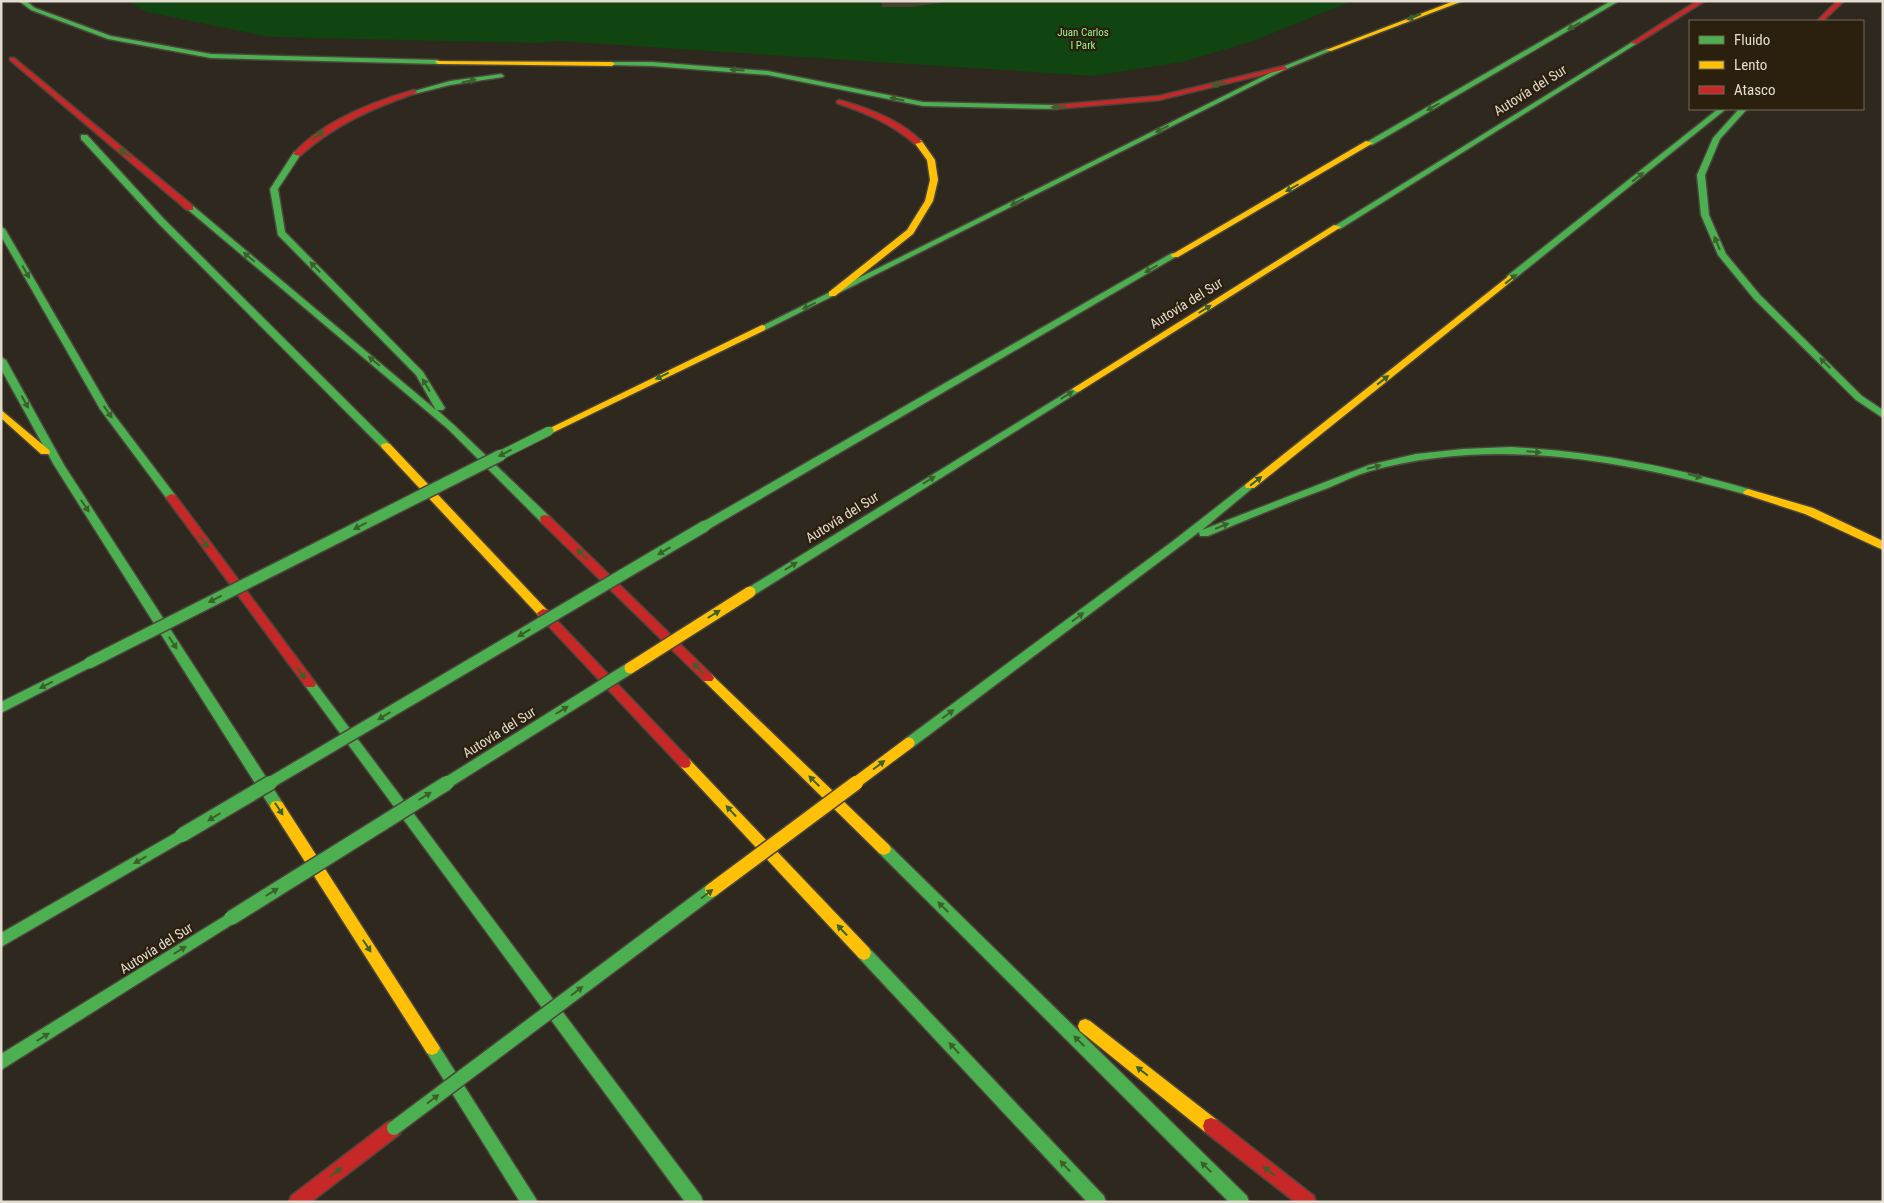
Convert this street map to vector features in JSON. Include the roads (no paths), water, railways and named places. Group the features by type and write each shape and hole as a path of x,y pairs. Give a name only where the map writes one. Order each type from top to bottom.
{"highway":[{"path":"22,1 33,9 110,38 211,56 376,62 652,64 768,73 923,104 1044,108 1159,98 1284,68"},
{"path":"1,708 549,431 832,294 1284,68 1437,8 1460,1"},
{"path":"1,941 706,526 1616,1"},
{"name":"Autovía del Sur","path":"1,1063 750,592 1702,1"},
{"path":"1821,20 1841,1"},
{"path":"1098,1202 363,421 161,221 10,55 452,426 978,941 1241,1202"},
{"path":"452,426 420,374 282,233 274,190 297,153 328,127 378,103 486,77 601,72 701,77 757,84"},
{"path":"776,87 794,90"},
{"path":"830,99 896,122 920,142 933,164 933,195 915,227 832,294"},
{"path":"298,1202 394,1128 1177,544 1721,110"},
{"path":"1742,110 1717,138 1701,175 1705,215 1722,255 1764,303 1859,398 1883,415"},
{"path":"1,229 105,409 695,1202"},
{"path":"1,360 59,465 530,1202"},
{"path":"1,414 59,465"},
{"path":"1177,544 1368,468 1435,453 1513,450 1590,458 1692,474 1809,512 1883,546"},
{"path":"978,941 1055,1002"},
{"path":"1078,1020 1308,1202"}],"park label":[{"name":"Juan Carlos I Park","path":"1083,38"}]}
